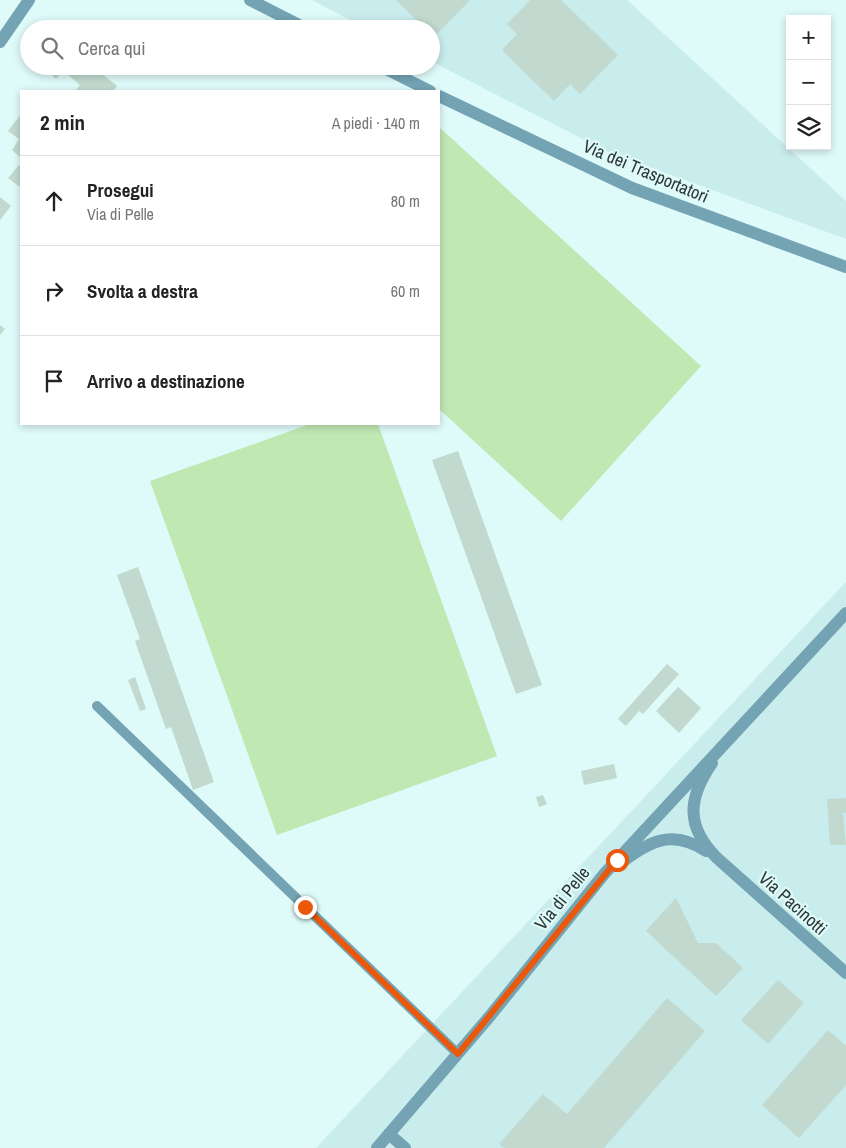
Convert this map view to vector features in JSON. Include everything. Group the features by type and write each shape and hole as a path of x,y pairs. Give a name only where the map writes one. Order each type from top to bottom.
{"street":[{"path":"0,42 29,0"},
{"path":"250,0 289,20"},
{"path":"398,75 428,90"},
{"name":"Via dei Trasportatori","path":"440,96 632,188 846,267"},
{"name":"Via di Pelle","path":"377,1148 458,1054 605,873 846,613"},
{"name":"Via Pacinotti","path":"717,858 696,829 693,803 703,776 729,741"},
{"name":"Via Pacinotti","path":"605,873 632,854 664,839 687,840 717,858 846,973"},
{"path":"389,1134 405,1148"}],"lane":[{"path":"97,706 458,1054"}],"shaded area":[{"path":"312,0 627,0 786,146 786,150 790,150 846,201 846,239 606,151 440,66 440,20 351,20"},
{"path":"846,582 846,1148 316,1148 420,1037"}],"green space":[{"path":"440,128 701,366 561,521 440,410"},
{"path":"307,425 378,425 497,756 277,835 150,481"}],"building":[{"path":"396,0 470,0 440,31 440,20 417,20"},
{"path":"530,0 561,0 618,55 580,94 570,84 554,101 502,50 517,34 507,24"},
{"path":"51,75 60,75 56,79"},
{"path":"68,75 103,75 117,86 114,90 76,90 80,85"},
{"path":"20,115 20,157 12,150 19,139 8,131"},
{"path":"19,165 20,187 8,178"},
{"path":"0,197 11,206 0,220"},
{"path":"0,325 5,329 0,335"},
{"path":"458,451 542,685 516,694 432,460"},
{"path":"138,567 214,782 193,790 171,727 166,729 135,641 140,639 117,575"},
{"path":"667,664 679,674 643,714 639,711 626,726 618,719"},
{"path":"135,677 146,709 140,711 128,680"},
{"path":"678,687 701,708 679,733 656,711"},
{"path":"614,764 617,778 584,785 581,771"},
{"path":"543,795 547,804 539,807 536,797"},
{"path":"846,798 846,813 843,813 846,845 830,845 827,799"},
{"path":"676,898 698,943 716,943 743,968 716,996 646,931"},
{"path":"778,980 804,1003 768,1044 741,1020"},
{"path":"667,998 705,1031 604,1148 504,1148 499,1144 543,1094 567,1114"},
{"path":"828,1030 846,1046 846,1085 799,1138 762,1105"}],"route":[{"path":"305,907 458,1054 490,1016 510,988 617,860"}]}
